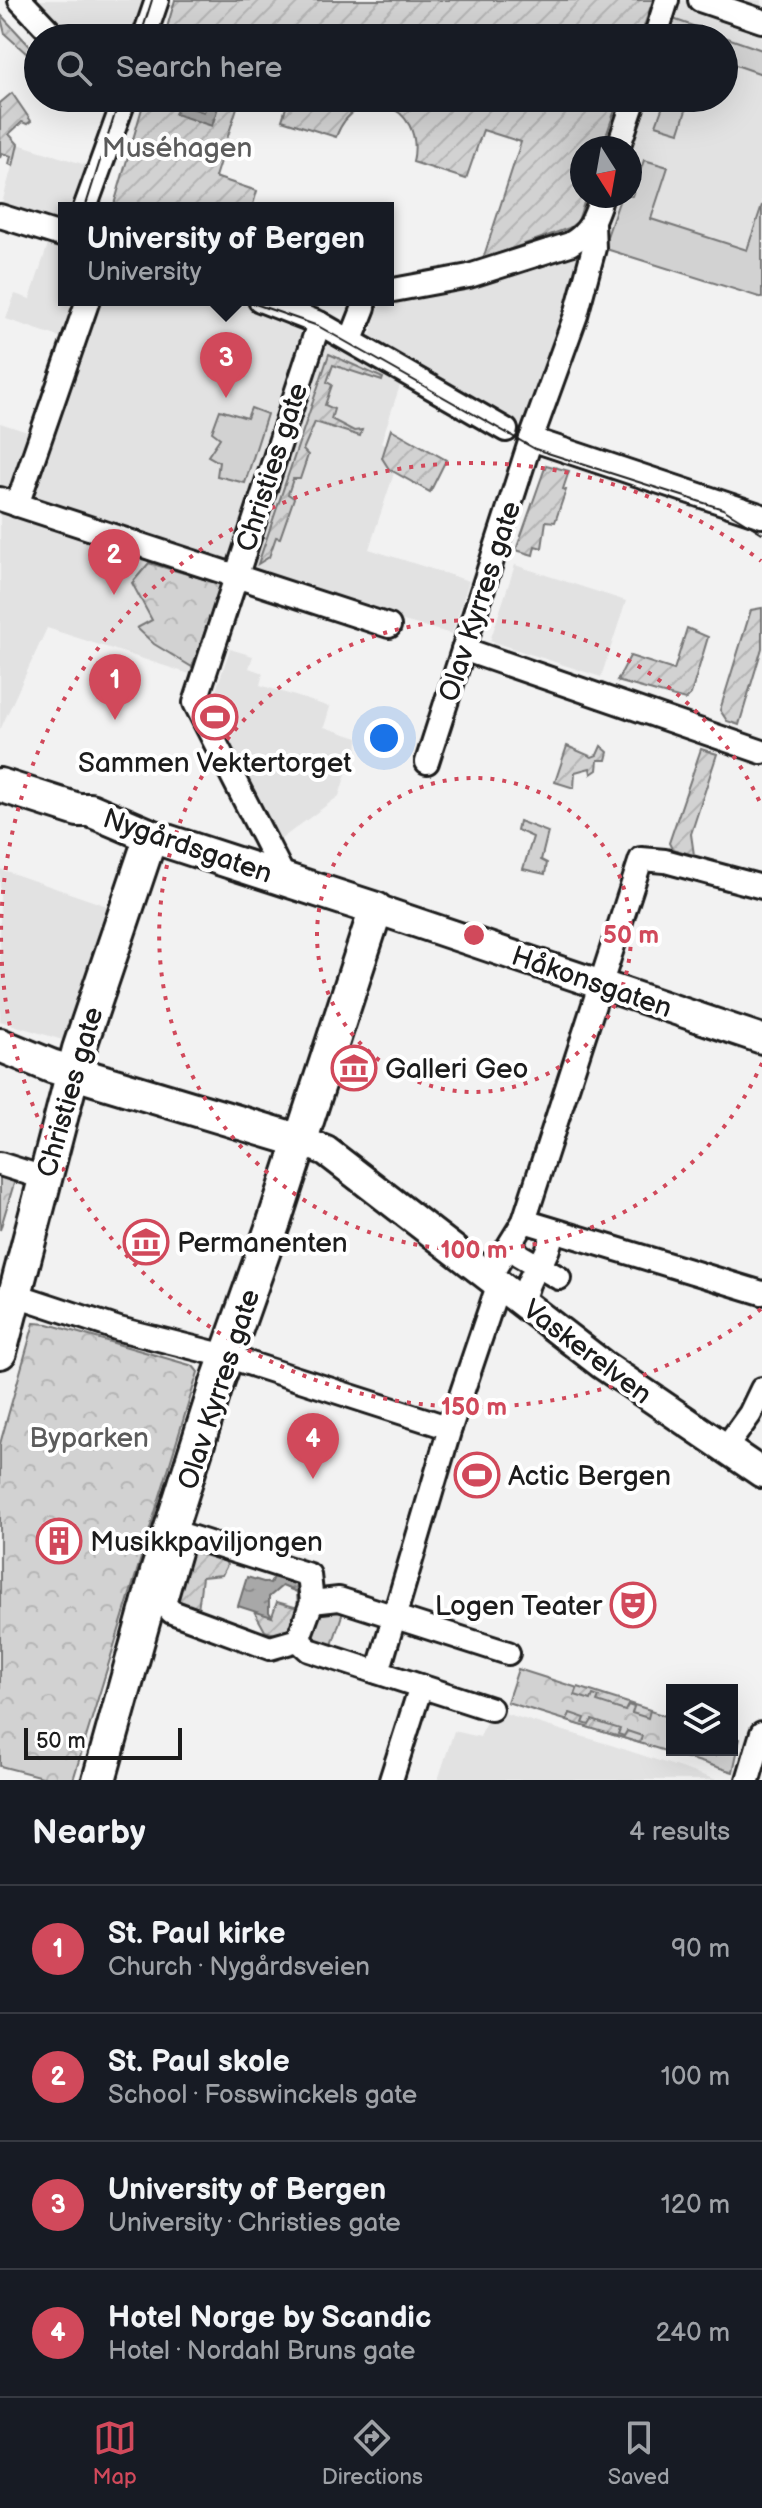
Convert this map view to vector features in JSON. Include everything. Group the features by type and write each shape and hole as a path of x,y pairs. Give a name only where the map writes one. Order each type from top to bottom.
{"highway":[{"name":"Nygårdsgaten","path":"0,785 78,810 90,810 151,836 376,909"},
{"name":"Christies gate","path":"0,1352 72,1072 151,836"},
{"name":"Olav Kyrres gate","path":"99,1780 138,1637 180,1524 226,1356 301,1141 376,909"},
{"path":"0,1045 72,1072 301,1141"}],"main road":[{"name":"Håkonsgaten","path":"376,909 762,1039"},
{"name":"Vaskerelven","path":"301,1141 326,1151 505,1283 603,1365 762,1473"}],"street":[{"path":"20,0 43,24"},
{"path":"149,24 157,0"},
{"path":"659,24 667,0"},
{"path":"700,0 762,21"},
{"path":"732,0 752,7 755,0"},
{"path":"87,202 117,112"},
{"path":"622,136 630,112"},
{"name":"Olav Kyrres gate","path":"427,762 531,439 576,315 594,248 593,224 598,208"},
{"path":"0,216 58,234"},
{"path":"394,290 469,276 510,264 570,244 582,237 593,224"},
{"path":"86,306 9,502 389,626"},
{"path":"288,306 506,430"},
{"path":"351,340 364,306"},
{"name":"Christies gate","path":"285,879 195,703 319,323"},
{"path":"531,439 762,516"},
{"path":"463,649 762,752"},
{"path":"640,863 665,861 762,887"},
{"path":"640,863 762,901"},
{"path":"378,1672 450,1428 505,1283 511,1243 524,1221 640,863"},
{"path":"0,1164 44,1178"},
{"path":"524,1221 762,1293"},
{"path":"549,1273 546,1258 550,1242"},
{"path":"511,1243 519,1255 549,1273"},
{"path":"505,1283 549,1273"},
{"path":"16,1295 119,1329 226,1356 450,1428"},
{"path":"724,1450 750,1414 762,1389"},
{"path":"180,1524 309,1575 312,1602 298,1640 270,1648 172,1612 164,1604 180,1524"},
{"path":"312,1602 339,1599 508,1653"},
{"path":"138,1637 172,1612"},
{"path":"298,1640 309,1650 491,1709"},
{"path":"391,1780 421,1686"},
{"path":"748,1780 762,1733"}],"shaded area":[{"path":"20,0 157,0 149,24 43,24"},
{"path":"667,0 762,0 762,277 596,225 601,208 642,208 642,136 624,136 632,112 738,112 738,24 659,24"},
{"path":"18,144 102,170 89,202 58,202 58,306 273,306 366,348 379,306 394,306 394,296 469,276 593,224 568,315 522,425 404,373 381,443 401,452 369,549 469,581 452,634 235,576 199,677 47,628 0,730 0,423 43,437 74,342 6,319 15,294 30,299 53,229 0,211"},
{"path":"515,565 626,601 601,677 490,641"},
{"path":"230,649 253,656 249,668 263,673 260,685 330,707 324,727 358,738 357,753 353,752 339,796 277,842 207,717"},
{"path":"0,869 107,906 66,1041 0,1021"},
{"path":"491,1709 717,1780 438,1780 454,1731 480,1737"}],"green space":[{"path":"175,0 653,0 645,24 168,24"},
{"path":"0,14 24,40 24,51 5,34"},
{"path":"738,42 762,50 762,74 738,66"},
{"path":"12,93 31,121 27,124 22,122 9,134 18,144 13,166 9,164 11,156 2,153 0,158 0,103"},
{"name":"Muséhagen","path":"141,112 236,112 215,177 257,191 254,202 115,202"},
{"name":"Muséhagen","path":"285,112 355,112 346,120 336,137 282,120"},
{"name":"Muséhagen","path":"398,112 614,112 606,136 570,136 570,208 582,208 578,221 569,228 483,259 521,142 483,130 466,179 413,162 414,142 409,125"},
{"path":"661,112 685,112 679,132 656,125"},
{"path":"644,160 668,167 651,219 747,250 762,205 762,298 603,248 617,208 642,208"},
{"path":"329,354 383,378 382,381 333,365 327,382 332,385 325,405 334,409 331,419 354,431 362,430 360,436 315,422 303,450 308,455 300,479 293,479 288,494 294,498 280,538 276,537 269,557 258,564"},
{"path":"251,408 267,414 245,483 217,476 219,462 208,456 220,438 212,432 220,410 247,418"},
{"path":"391,429 446,460 430,492 389,469 382,458"},
{"path":"546,465 569,471 555,522 546,521 542,548 535,546 533,555 516,550"},
{"path":"149,563 222,584 192,667 154,644 137,628 152,620 132,583"},
{"path":"762,608 762,648 739,725 727,721 720,710 751,610"},
{"path":"687,628 708,637 691,694 685,700 617,681 630,656 674,670"},
{"path":"567,746 592,757 597,755 601,746 608,752 606,760 598,760 597,770 591,774 590,768 575,772 574,788 555,782"},
{"path":"701,749 717,754 691,834 694,855 672,849 669,843"},
{"path":"519,821 548,832 541,860 547,863 545,874 523,869 533,837 517,830"},
{"path":"0,1176 15,1180 0,1230"},
{"name":"Byparken","path":"34,1323 48,1324 193,1366 198,1372 73,1780 54,1780 0,1766 0,1444"},
{"path":"200,1550 224,1559 227,1565 222,1575 202,1577 198,1611 171,1602 188,1555"},
{"path":"277,1602 298,1608 292,1628 278,1635 265,1631 254,1611 272,1616"},
{"path":"336,1610 343,1612 331,1648 317,1642 312,1634 317,1614"},
{"path":"518,1669 666,1716 666,1751 507,1702"},
{"path":"578,1687 650,1710 648,1718 632,1713 634,1707 628,1705 625,1711 597,1702 599,1697 593,1695 591,1700 575,1695"},
{"path":"570,1713 585,1718 583,1723 589,1725 592,1720 620,1729 618,1734 624,1736 627,1731 642,1736 640,1743 567,1721"},
{"path":"681,1756 736,1756 733,1772"}],"water":[{"path":"176,112 216,112 212,126"},
{"path":"274,1574 305,1583 298,1608 297,1592 282,1586 269,1597 272,1617 238,1606 247,1577 270,1584"}],"tram line":[{"path":"144,24 152,0"},
{"path":"87,202 116,112"},
{"path":"261,306 318,326 535,449 723,509 762,533"}],"place":[{"name":"University of Bergen","path":"226,398"},
{"name":"St. Paul skole","path":"114,595"},
{"name":"Sammen Vektertorget","path":"215,717"},
{"name":"St. Paul kirke","path":"115,720"},
{"name":"Galleri Geo","path":"354,1068"},
{"name":"Permanenten","path":"146,1242"},
{"name":"Actic Bergen","path":"477,1475"},
{"name":"Hotel Norge by Scandic","path":"313,1479"},
{"name":"Musikkpaviljongen","path":"59,1541"},
{"name":"Logen Teater","path":"633,1605"}]}
